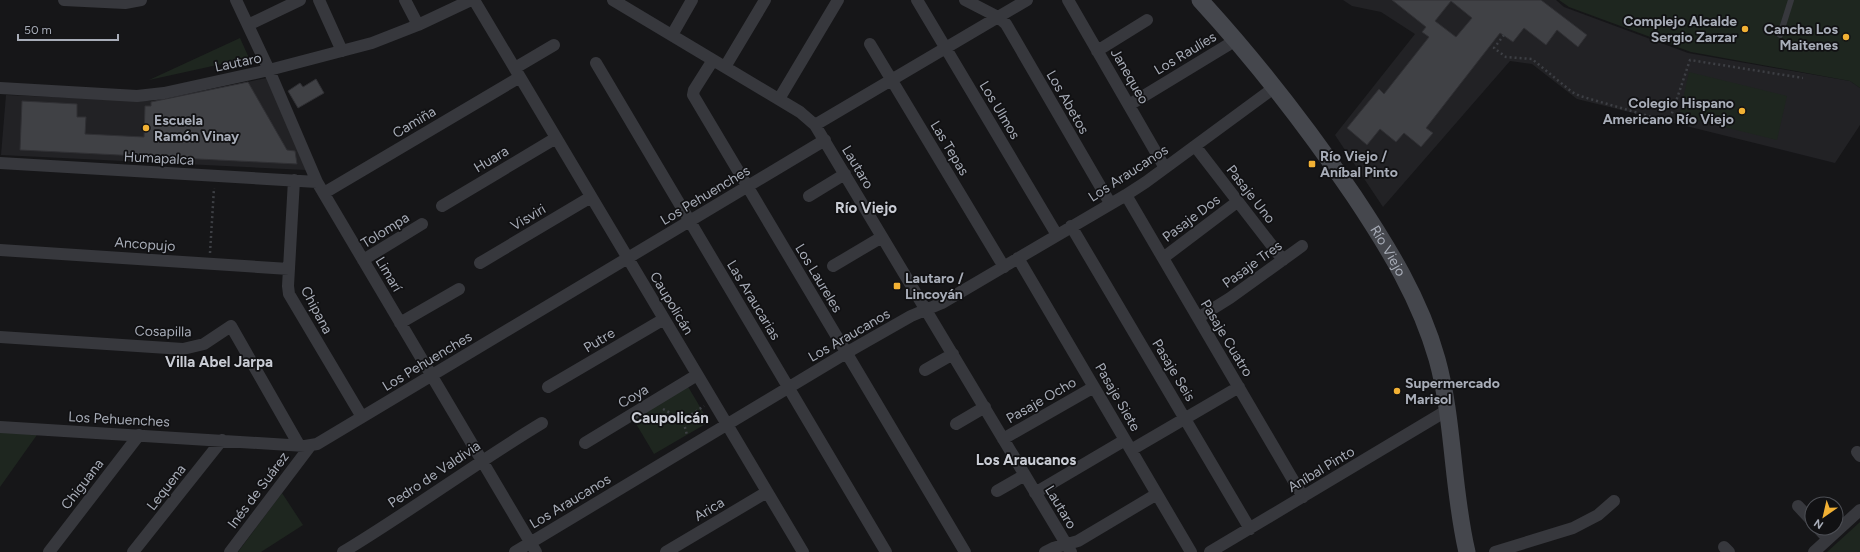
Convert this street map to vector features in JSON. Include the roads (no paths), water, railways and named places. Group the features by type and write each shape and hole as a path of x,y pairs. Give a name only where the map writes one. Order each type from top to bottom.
{"main road":[{"name":"Río Viejo","path":"1200,0 1275,87 1312,135 1393,257 1426,323 1442,378 1460,518 1467,552"}],"street":[{"path":"64,0 125,4 140,0"},
{"name":"Limarí","path":"236,0 269,70 317,182 533,547"},
{"path":"248,25 300,0"},
{"path":"319,0 342,50"},
{"path":"405,0 418,25"},
{"name":"Lautaro","path":"0,88 152,95 269,70 372,43 418,25 471,0"},
{"name":"Caupolicán","path":"474,0 803,552"},
{"path":"672,35 692,0"},
{"path":"726,67 765,0"},
{"path":"779,99 838,0"},
{"name":"Los Ulmos","path":"917,0 1057,235"},
{"path":"965,0 998,17"},
{"path":"815,125 1026,0"},
{"name":"Janequeo","path":"1068,0 1165,168"},
{"name":"Lautaro","path":"616,1 779,99 804,115 815,125 1069,548"},
{"name":"Los Abetos","path":"998,17 1006,24 1110,203"},
{"path":"1097,51 1147,20"},
{"name":"Los Raulíes","path":"1129,105 1236,40"},
{"name":"Las Tepas","path":"870,44 1004,267"},
{"path":"517,73 554,45"},
{"name":"Los Laureles","path":"713,60 693,92 693,95 965,552"},
{"name":"Las Araucarias","path":"596,63 886,552"},
{"name":"Camiña","path":"324,193 517,73"},
{"name":"Los Araucanos","path":"515,552 533,547 727,424 846,353 911,316 942,304 1071,226 1126,195 1275,87"},
{"name":"Huara","path":"442,206 556,138"},
{"name":"Los Pehuenches","path":"0,427 305,445 324,441 825,140"},
{"name":"Pasaje Uno","path":"1195,146 1283,260"},
{"name":"Humapalca","path":"0,163 317,182"},
{"path":"809,196 845,174"},
{"name":"Chipana","path":"294,180 288,286 292,300 362,418"},
{"name":"Pasaje Cuatro","path":"1126,195 1304,497"},
{"name":"Visviri","path":"480,263 591,196"},
{"name":"Pasaje Dos","path":"1163,258 1237,202"},
{"name":"Tolompa","path":"363,260 422,224"},
{"name":"Pasaje Seis","path":"1071,226 1250,528"},
{"path":"833,266 882,237"},
{"name":"Pasaje Tres","path":"1198,318 1230,298 1302,246"},
{"name":"Ancopujo","path":"0,250 289,269"},
{"name":"Pasaje Siete","path":"1018,258 1191,552"},
{"path":"400,323 459,289"},
{"name":"Putre","path":"548,388 664,319"},
{"name":"Cosapilla","path":"0,337 183,349 204,344 231,326 305,445"},
{"path":"925,370 952,354"},
{"name":"Coya","path":"584,443 697,375"},
{"name":"Pasaje Ocho","path":"1003,439 1094,387"},
{"path":"1036,493 1128,445 1185,419 1239,387"},
{"path":"956,424 985,407"},
{"name":"Aníbal Pinto","path":"1210,552 1446,411"},
{"name":"Pedro de Valdivia","path":"343,552 481,461 542,423"},
{"name":"Chiguana","path":"49,552 139,435"},
{"name":"Lequena","path":"133,552 222,440"},
{"name":"Inés de Suárez","path":"230,552 305,445"},
{"path":"997,491 1025,475"},
{"name":"Arica","path":"666,552 767,492"},
{"path":"1046,552 1069,548 1078,541 1157,494"},
{"path":"1494,552 1573,528 1598,515 1614,501"},
{"path":"1798,506 1804,512"},
{"path":"1814,552 1860,510"},
{"path":"1825,536 1828,539"}],"lane":[{"path":"1780,35 1791,0"}],"place":[{"name":"Complejo Alcalde Sergio Zarzar","path":"1745,29"},
{"name":"Cancha Los Maitenes","path":"1846,37"},
{"name":"Colegio Hispano Americano Río Viejo","path":"1742,111"},
{"name":"Escuela Ramón Vinay","path":"146,128"},
{"name":"Río Viejo / Aníbal Pinto","path":"1312,164"},
{"name":"Lautaro / Lincoyán","path":"897,286"},
{"name":"Supermercado Marisol","path":"1397,391"}],"district":[{"name":"Río Viejo","path":"866,208"},
{"name":"Villa Abel Jarpa","path":"219,362"},
{"name":"Caupolicán","path":"670,418"},
{"name":"Los Araucanos","path":"1026,460"}]}
